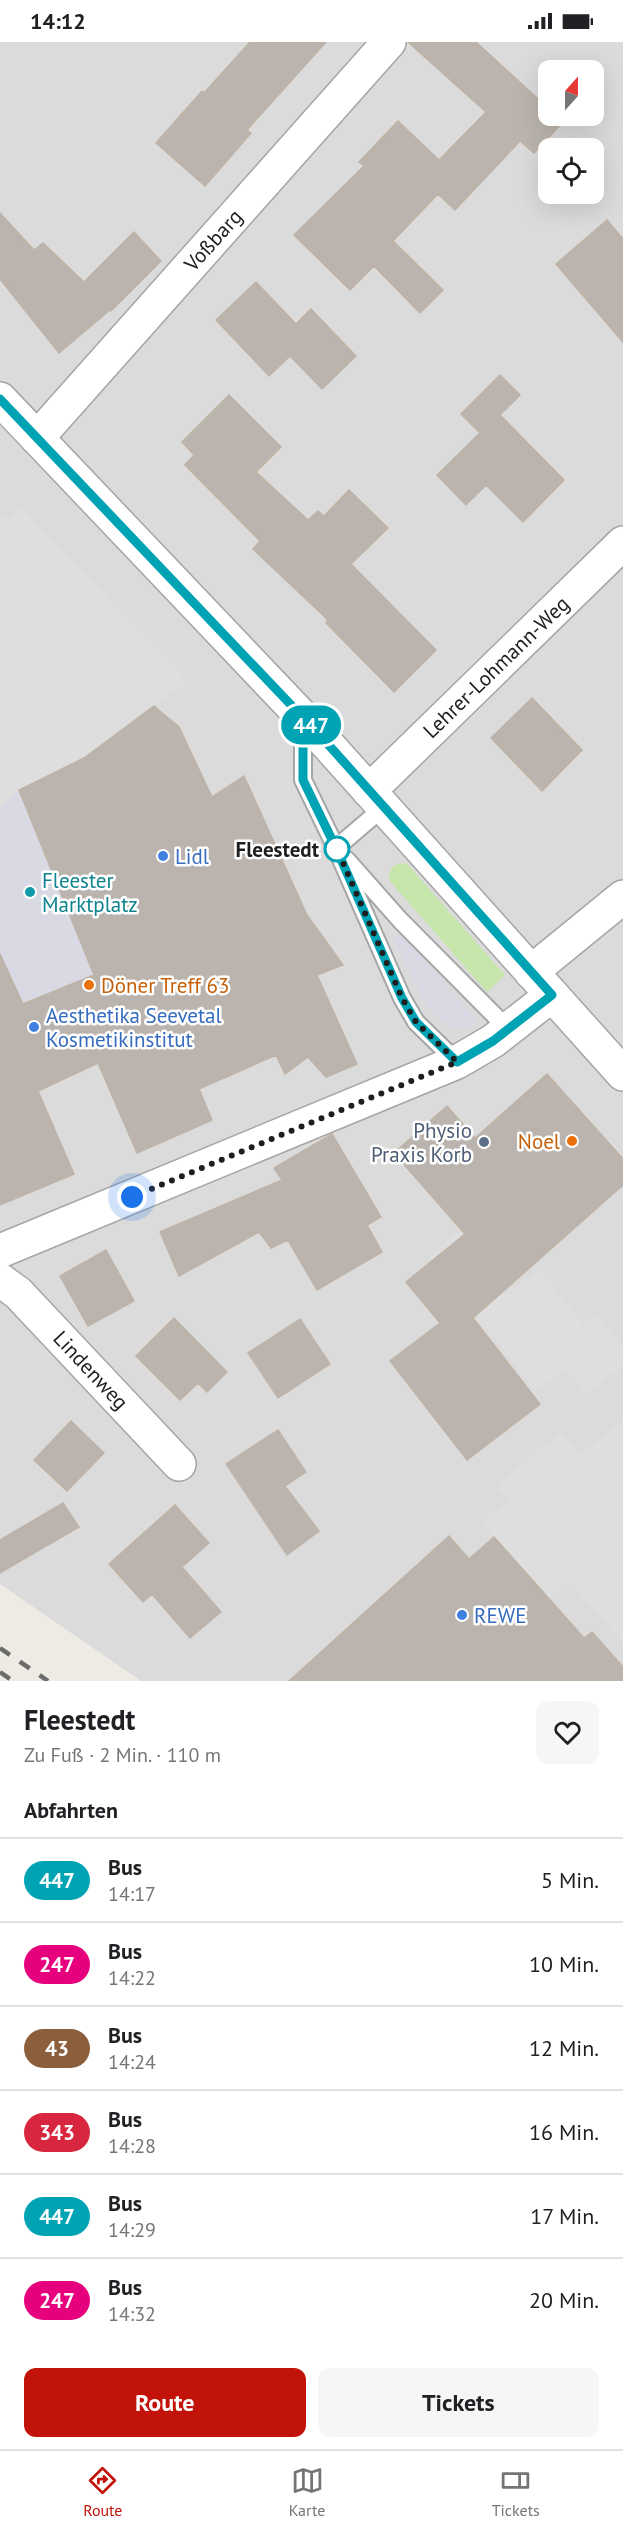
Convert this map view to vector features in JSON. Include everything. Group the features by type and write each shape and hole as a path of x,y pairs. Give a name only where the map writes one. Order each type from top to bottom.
{"street":[{"name":"Voßbarg","path":"37,438 389,42"},
{"path":"3,410 37,438 311,726 622,1071"},
{"name":"Lehrer-Lohmann-Weg","path":"376,799 623,543"},
{"path":"0,1251 457,1062 508,1029 542,983 623,897"},
{"name":"Lindenweg","path":"0,1280 18,1293 179,1464"}],"lane":[{"path":"311,726 303,746 303,780 336,848 402,998 416,1022 457,1062"},
{"path":"336,848 376,799"},
{"path":"336,848 400,920 508,1029"}],"shaded area":[{"path":"0,42 623,42 623,1681 141,1681 0,1584"},
{"path":"21,507 187,681 84,758 19,790 0,810 0,514 6,520"},
{"name":"Fleester Marktplatz","path":"19,790 94,975 23,1004 0,976 0,810"},
{"path":"399,933 403,934 477,1021 473,1025 454,1028 442,1021 426,1005 393,938"},
{"path":"457,1233 507,1295 539,1269 583,1325 597,1315 623,1346 623,1365 586,1394 565,1368 536,1392 430,1256"},
{"path":"623,1420 623,1642 569,1581 548,1598 481,1522 509,1500 496,1486 561,1432 581,1455"}],"green space":[{"path":"400,863 407,864 505,975 487,992 389,880 391,870"}],"building":[{"path":"250,42 326,42 247,130 251,133 205,186 156,143"},
{"path":"408,42 476,42 538,99 538,126 559,126 548,138 538,138 538,149 534,153 520,141 455,210 438,194 393,241 443,290 420,313 374,266 350,290 294,235 364,166 359,162 398,121 439,160 486,112"},
{"path":"0,213 34,250 43,243 84,282 134,232 161,261 111,311 59,353 0,279"},
{"path":"607,220 623,239 623,342 556,264"},
{"path":"256,282 296,324 311,309 356,356 322,389 290,356 269,376 216,320"},
{"path":"500,375 520,395 500,415 564,480 523,522 486,485 466,505 437,475 480,433 461,414"},
{"path":"229,395 281,447 256,472 308,520 318,511 324,516 349,490 388,528 351,564 436,650 394,692 326,623 328,620 253,549 260,541 185,465 194,455 182,442"},
{"path":"532,698 582,750 542,791 491,738"},
{"name":"Lidl","path":"154,706 179,727 212,797 244,776 307,915 343,965 317,975 357,1064 326,1077 308,1057 285,1074 276,1055 199,1089 212,1120 137,1153 98,1063 38,1091 74,1174 0,1205 0,954 23,1004 94,975 19,790 84,758"},
{"path":"547,1074 623,1159 623,1185 473,1318 540,1404 467,1460 390,1361 440,1323 406,1282 465,1234 394,1153 447,1106 475,1138"},
{"path":"332,1134 381,1217 367,1225 382,1252 317,1290 288,1240 271,1248 259,1232 179,1276 160,1232 282,1180 274,1168"},
{"path":"106,1250 134,1301 88,1326 60,1276"},
{"path":"174,1318 227,1372 207,1392 198,1383 180,1400 136,1356"},
{"path":"300,1319 330,1364 278,1398 248,1353"},
{"path":"71,1421 104,1453 67,1491 34,1460"},
{"path":"278,1430 306,1472 285,1486 319,1531 287,1555 226,1464"},
{"path":"63,1503 79,1527 0,1573 0,1540"},
{"path":"175,1505 209,1543 182,1567 221,1612 190,1638 152,1594 143,1602 109,1564"},
{"name":"REWE","path":"449,1536 469,1559 494,1537 584,1638 592,1632 623,1667 623,1681 289,1681"}],"railway":[{"path":"0,1648 48,1681"},
{"path":"0,1672 13,1681"}],"bus line":[{"name":"447","path":"0,399 311,726 303,746 303,780 336,848 402,998 416,1022 457,1062 493,1041 552,995 326,742"}],"place":[{"name":"Fleestedt","path":"337,849"},
{"name":"Lidl","path":"163,856"},
{"name":"Fleester Marktplatz","path":"30,892"},
{"name":"Döner Treff 63","path":"89,985"},
{"name":"Aesthetika Seevetal Kosmetikinstitut","path":"34,1027"},
{"name":"Noel","path":"572,1141"},
{"name":"Physio Praxis Korb","path":"484,1142"},
{"name":"REWE","path":"462,1615"}],"route":[{"path":"132,1197 457,1062 416,1022 402,998 337,849"}]}
